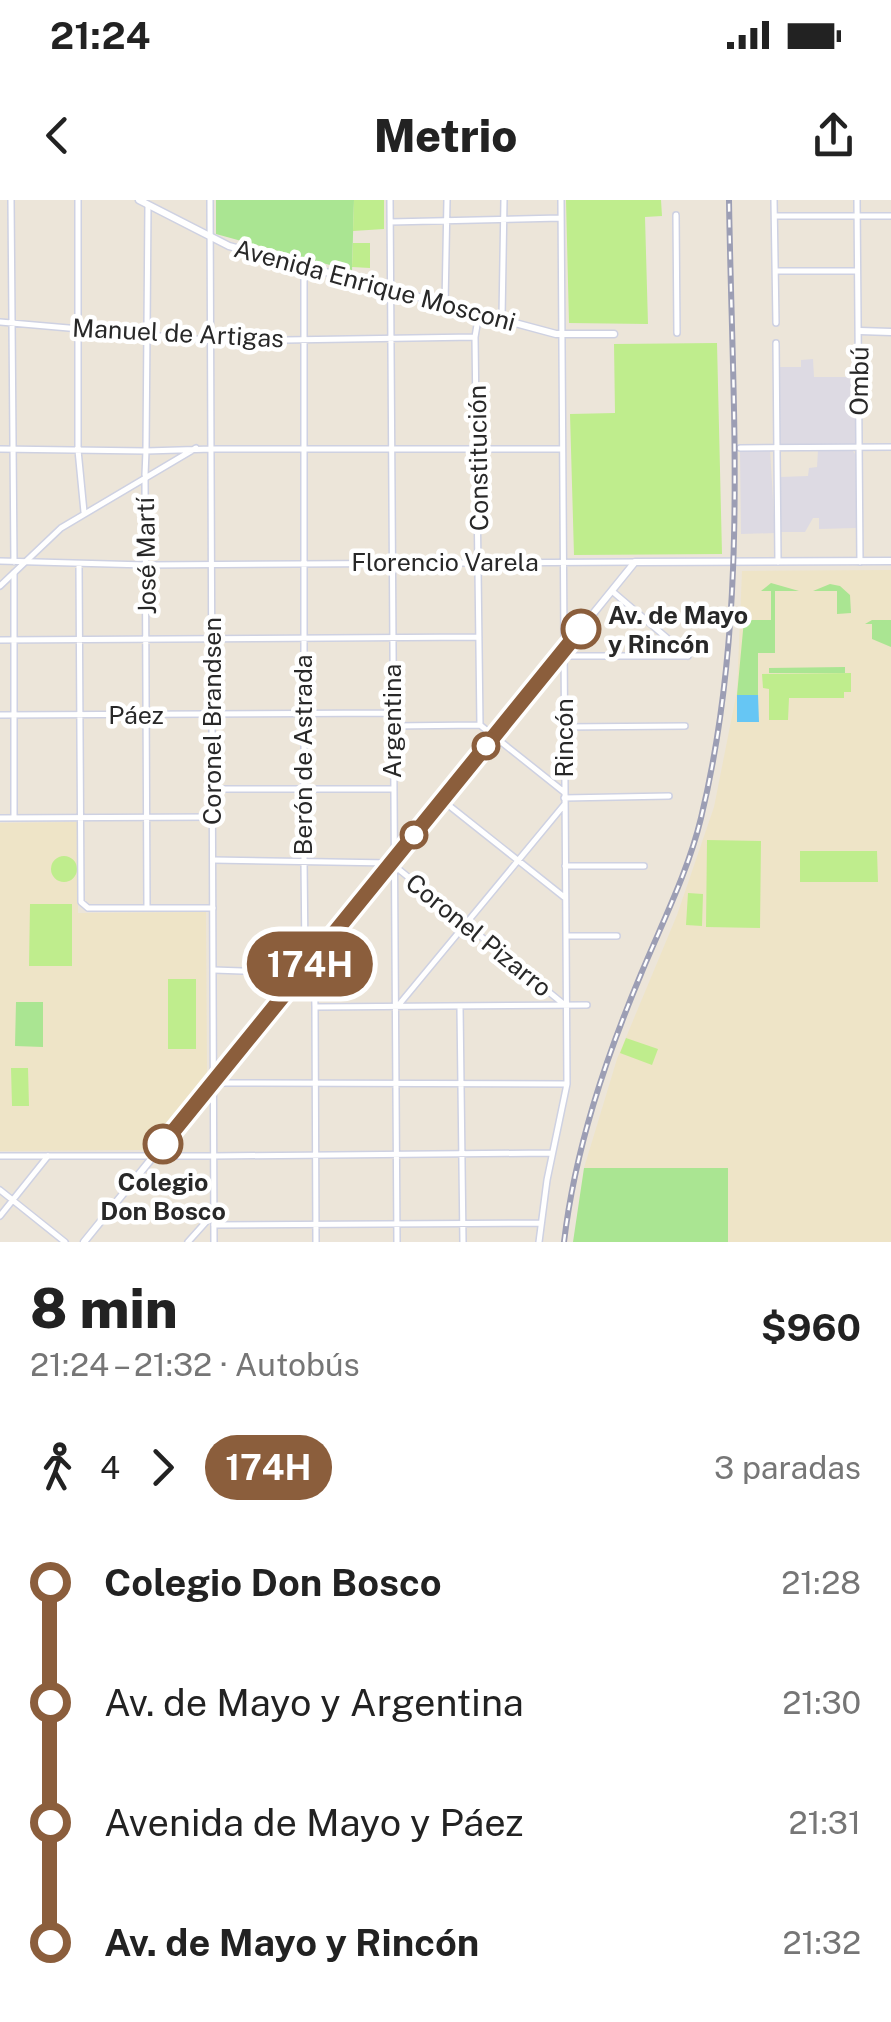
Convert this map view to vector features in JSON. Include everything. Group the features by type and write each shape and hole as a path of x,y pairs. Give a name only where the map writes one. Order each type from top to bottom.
{"main road":[{"name":"Avenida Enrique Mosconi","path":"138,200 210,239 304,266 561,335 614,334"},
{"path":"860,331 891,332"},
{"name":"Florencio Varela","path":"634,562 891,561"},
{"path":"84,1242 634,562"}],"street":[{"path":"11,200 14,818"},
{"path":"78,200 78,450 84,512"},
{"name":"Coronel Brandsen","path":"210,200 214,1242"},
{"name":"Argentina","path":"390,200 397,1242"},
{"path":"444,304 447,200"},
{"path":"502,318 504,200"},
{"name":"Rincón","path":"539,1242 551,1153 567,1084 561,200"},
{"path":"774,200 776,323"},
{"name":"Ombú","path":"857,200 860,562"},
{"name":"José Martí","path":"147,908 148,204"},
{"path":"676,214 678,333"},
{"path":"774,216 891,216"},
{"path":"390,222 561,218"},
{"name":"Berón de Astrada","path":"304,266 305,956 310,964 315,1007 316,1242"},
{"path":"776,272 857,272"},
{"name":"Constitución","path":"480,312 476,337 480,725"},
{"name":"Manuel de Artigas","path":"0,322 212,340 476,337"},
{"path":"776,343 778,562"},
{"path":"740,448 891,446"},
{"path":"0,586 84,512 196,448"},
{"path":"0,449 562,450"},
{"name":"Florencio Varela","path":"0,561 146,565 634,562"},
{"path":"79,564 83,906 213,908"},
{"path":"564,652 688,656 612,590"},
{"path":"0,640 480,637"},
{"name":"Páez","path":"0,715 392,714"},
{"path":"393,726 480,725 564,798 669,796"},
{"path":"564,728 684,726"},
{"path":"213,788 392,789"},
{"path":"396,1007 564,798"},
{"path":"442,800 564,897"},
{"path":"0,818 212,817"},
{"name":"Coronel Pizarro","path":"213,860 392,863 566,1006"},
{"path":"564,866 644,866"},
{"path":"566,936 617,936"},
{"path":"214,970 302,973"},
{"path":"315,1007 587,1005"},
{"path":"460,1007 462,1242"},
{"path":"214,1083 567,1084"},
{"path":"0,1156 551,1153"},
{"path":"0,1216 48,1156"},
{"path":"0,1190 65,1242"},
{"path":"188,1242 214,1214"},
{"path":"214,1225 541,1224"}],"shaded area":[{"path":"813,359 814,377 855,377 855,445 780,445 778,367 801,367 801,360"},
{"path":"770,450 775,533 741,534 740,451"},
{"path":"818,450 852,450 856,455 856,528 819,529 819,518 813,518 805,532 780,532 780,477 808,476 809,468 817,467"},
{"path":"891,570 891,1242 728,1242 727,1168 584,1168 617,1059 677,915 714,807 737,691 742,571"},
{"name":"Colegio Don Bosco","path":"77,822 78,913 206,912 207,1079 153,1145 143,1150 0,1151 0,823"}],"green space":[{"path":"216,200 354,200 352,271 216,234"},
{"path":"354,200 384,200 384,229 353,231"},
{"path":"566,200 661,200 662,216 645,217 648,324 569,323"},
{"path":"353,243 370,243 370,268 352,267"},
{"path":"717,343 722,554 574,555 570,414 615,413 614,344"},
{"path":"771,583 799,591 775,591 775,653 758,653 758,695 737,695 744,620 771,620 771,591 761,591"},
{"path":"830,584 840,586 850,595 851,613 837,614 837,591 813,591"},
{"path":"891,620 891,647 872,639 872,624 865,624"},
{"path":"845,667 845,673 769,673 769,668"},
{"path":"851,673 851,692 844,692 844,698 789,698 788,720 769,720 769,689 763,688 762,674"},
{"path":"707,840 761,841 760,928 706,927"},
{"path":"800,851 877,851 878,882 800,882"},
{"path":"64,856 73,860 77,869 73,878 64,882 55,878 51,869 55,860"},
{"path":"688,893 703,894 702,926 686,925"},
{"path":"30,904 72,904 72,966 29,966"},
{"path":"168,979 196,979 196,1049 168,1049"},
{"path":"16,1002 43,1002 43,1047 15,1046"},
{"path":"626,1038 658,1049 652,1065 620,1053"},
{"path":"11,1068 28,1068 29,1106 12,1106"},
{"path":"584,1168 728,1168 728,1242 573,1242"}],"water":[{"path":"737,695 758,695 759,722 737,722"}],"railway":[{"path":"564,1242 593,1105 628,1006 689,858 716,742 726,665 734,511 729,200"}],"bus line":[{"name":"174H","path":"163,1144 581,629"}],"place":[{"name":"Av. de Mayo y Rincón","path":"581,629"},
{"name":"Colegio Don Bosco","path":"163,1144"}]}
